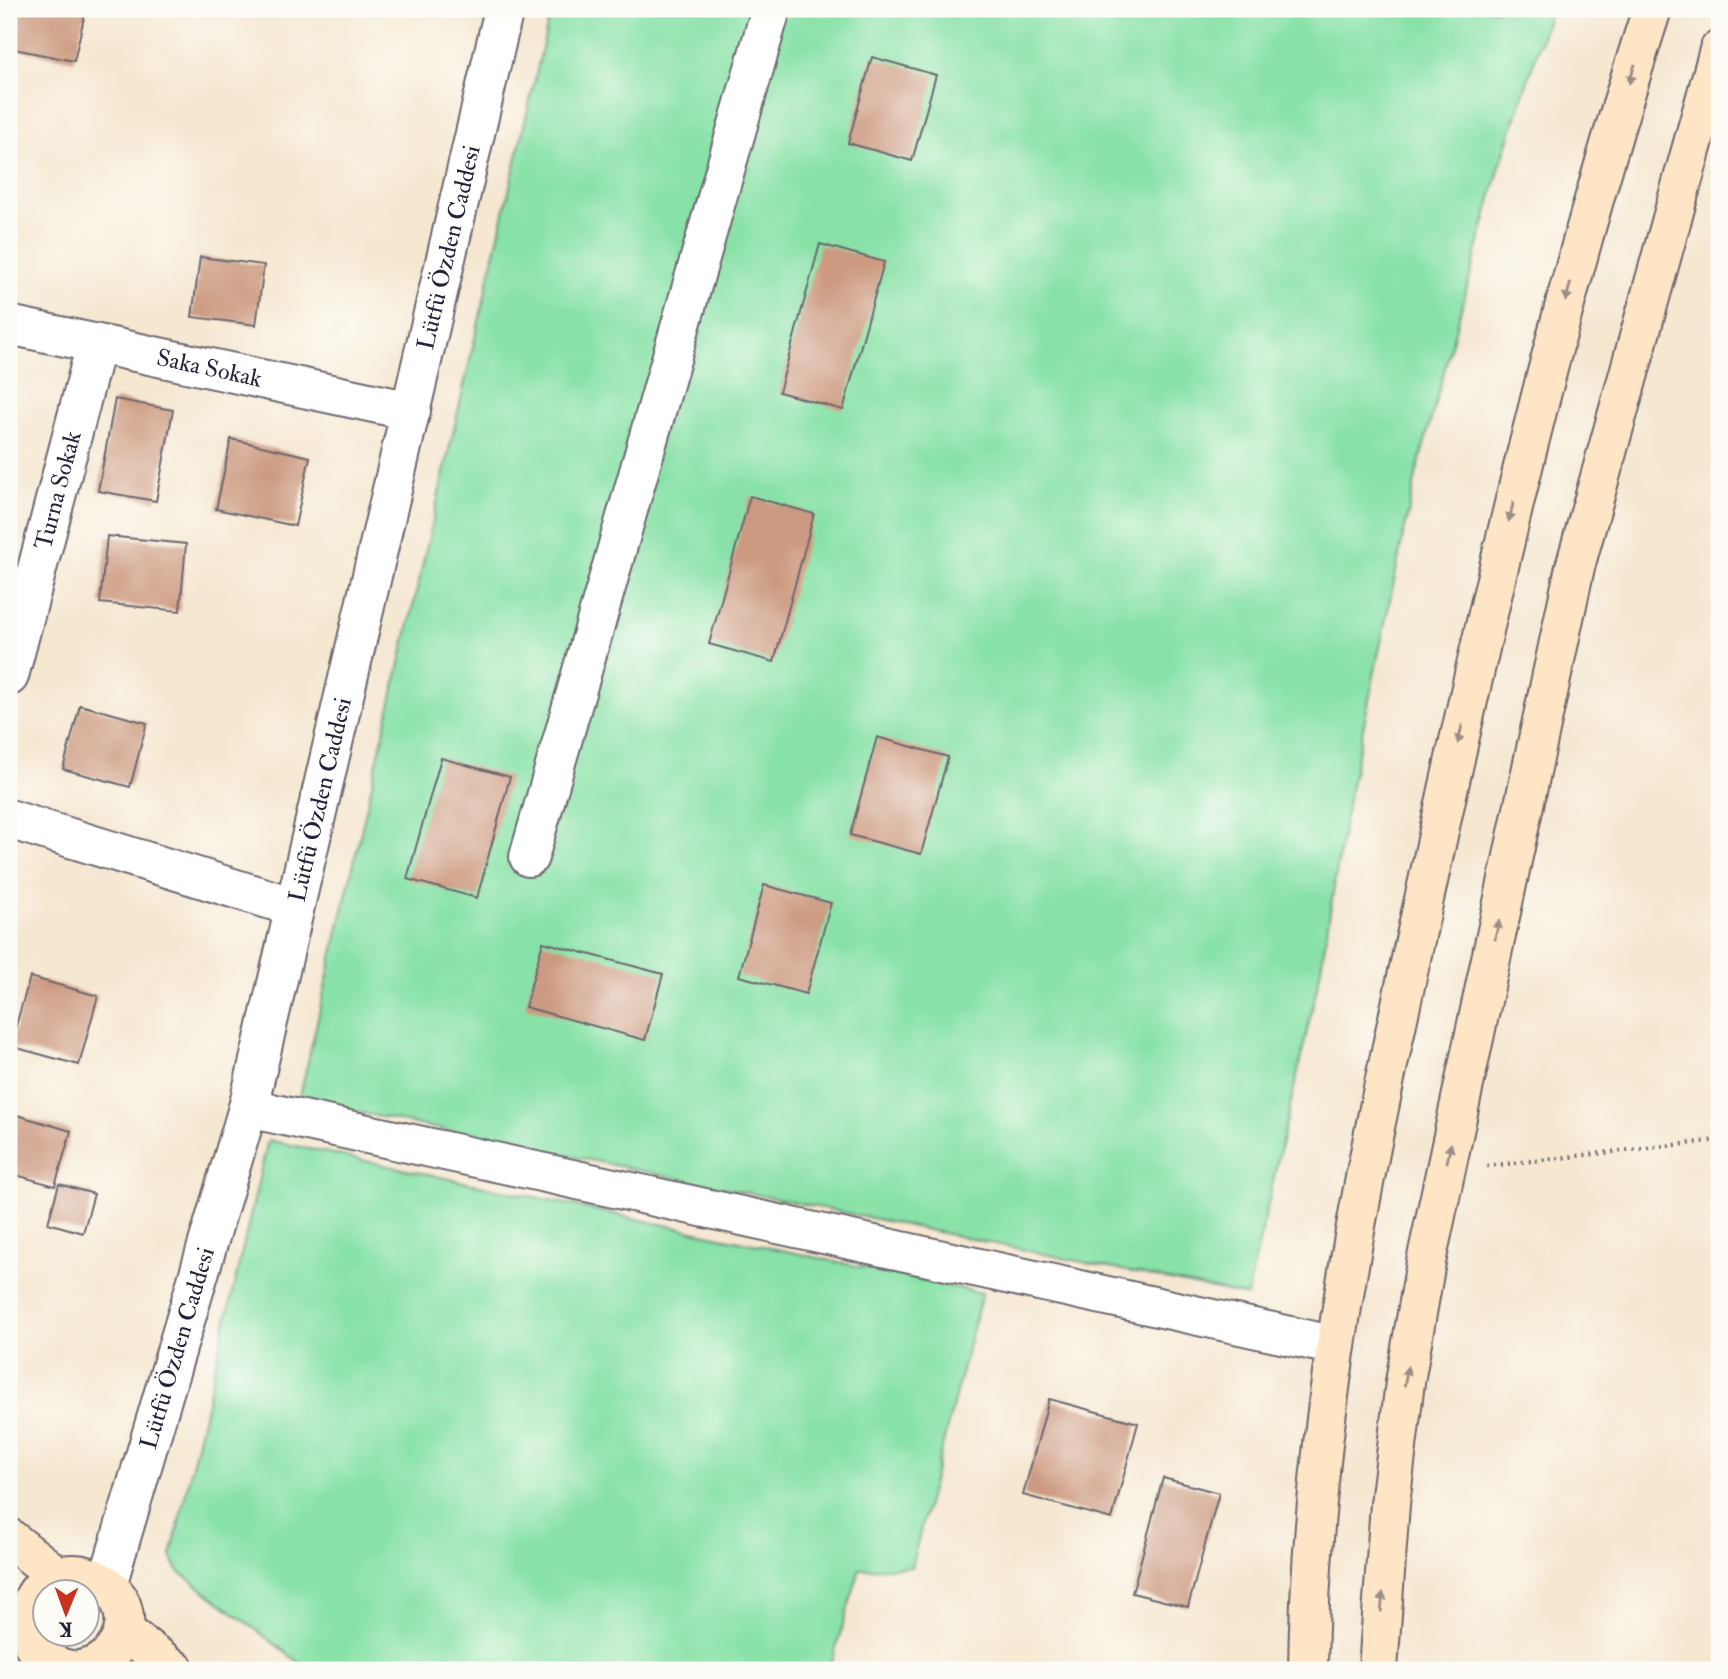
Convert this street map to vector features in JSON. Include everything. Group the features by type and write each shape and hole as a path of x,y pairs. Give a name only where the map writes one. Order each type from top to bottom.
{"main road":[{"path":"1308,1670 1309,1573 1336,1346 1377,1111 1502,545 1584,237 1653,9"},
{"path":"1378,1670 1390,1504 1405,1382 1445,1170 1575,567 1719,50"},
{"path":"9,1538 59,1577"},
{"path":"76,1574 92,1577 107,1585 118,1598 124,1631 118,1647 107,1660 70,1668 30,1639 18,1607 34,1598 44,1585 59,1577 76,1574"},
{"path":"124,1631 175,1670"}],"street":[{"name":"Lütfü Özden Caddesi","path":"107,1585 248,1108 504,9"},
{"path":"529,857 771,9"},
{"name":"Saka Sokak","path":"9,325 411,411"},
{"name":"Turna Sokak","path":"9,672 96,344"},
{"path":"9,820 294,907"},
{"path":"248,1108 1336,1346"}],"path":[{"path":"1445,1170 1719,1140"}],"green space":[{"path":"551,9 1551,9 1499,169 1417,471 1347,805 1320,974 1247,1296 299,1100"},
{"path":"268,1140 982,1293 911,1567 860,1569 829,1670 309,1670 178,1571 171,1556"}],"building":[{"path":"17,9 86,9 74,61 9,48"},
{"path":"872,57 936,75 912,161 848,143"},
{"path":"820,244 884,262 843,410 779,392"},
{"path":"200,257 264,265 256,325 192,317"},
{"path":"115,399 173,410 156,501 98,491"},
{"path":"231,439 310,457 295,526 216,509"},
{"path":"750,496 814,514 774,662 709,644"},
{"path":"107,536 186,544 180,611 100,603"},
{"path":"80,705 147,723 130,787 63,769"},
{"path":"877,737 948,757 921,854 850,835"},
{"path":"441,758 510,777 477,898 407,879"},
{"path":"764,885 831,903 806,994 739,976"},
{"path":"543,942 663,974 645,1040 525,1007"},
{"path":"30,977 98,996 79,1065 10,1046"},
{"path":"17,1115 71,1131 55,1186 9,1173 9,1145"},
{"path":"59,1184 94,1194 83,1233 48,1223"},
{"path":"1049,1399 1138,1423 1112,1519 1023,1495"},
{"path":"1163,1478 1219,1493 1188,1607 1132,1593"}]}
